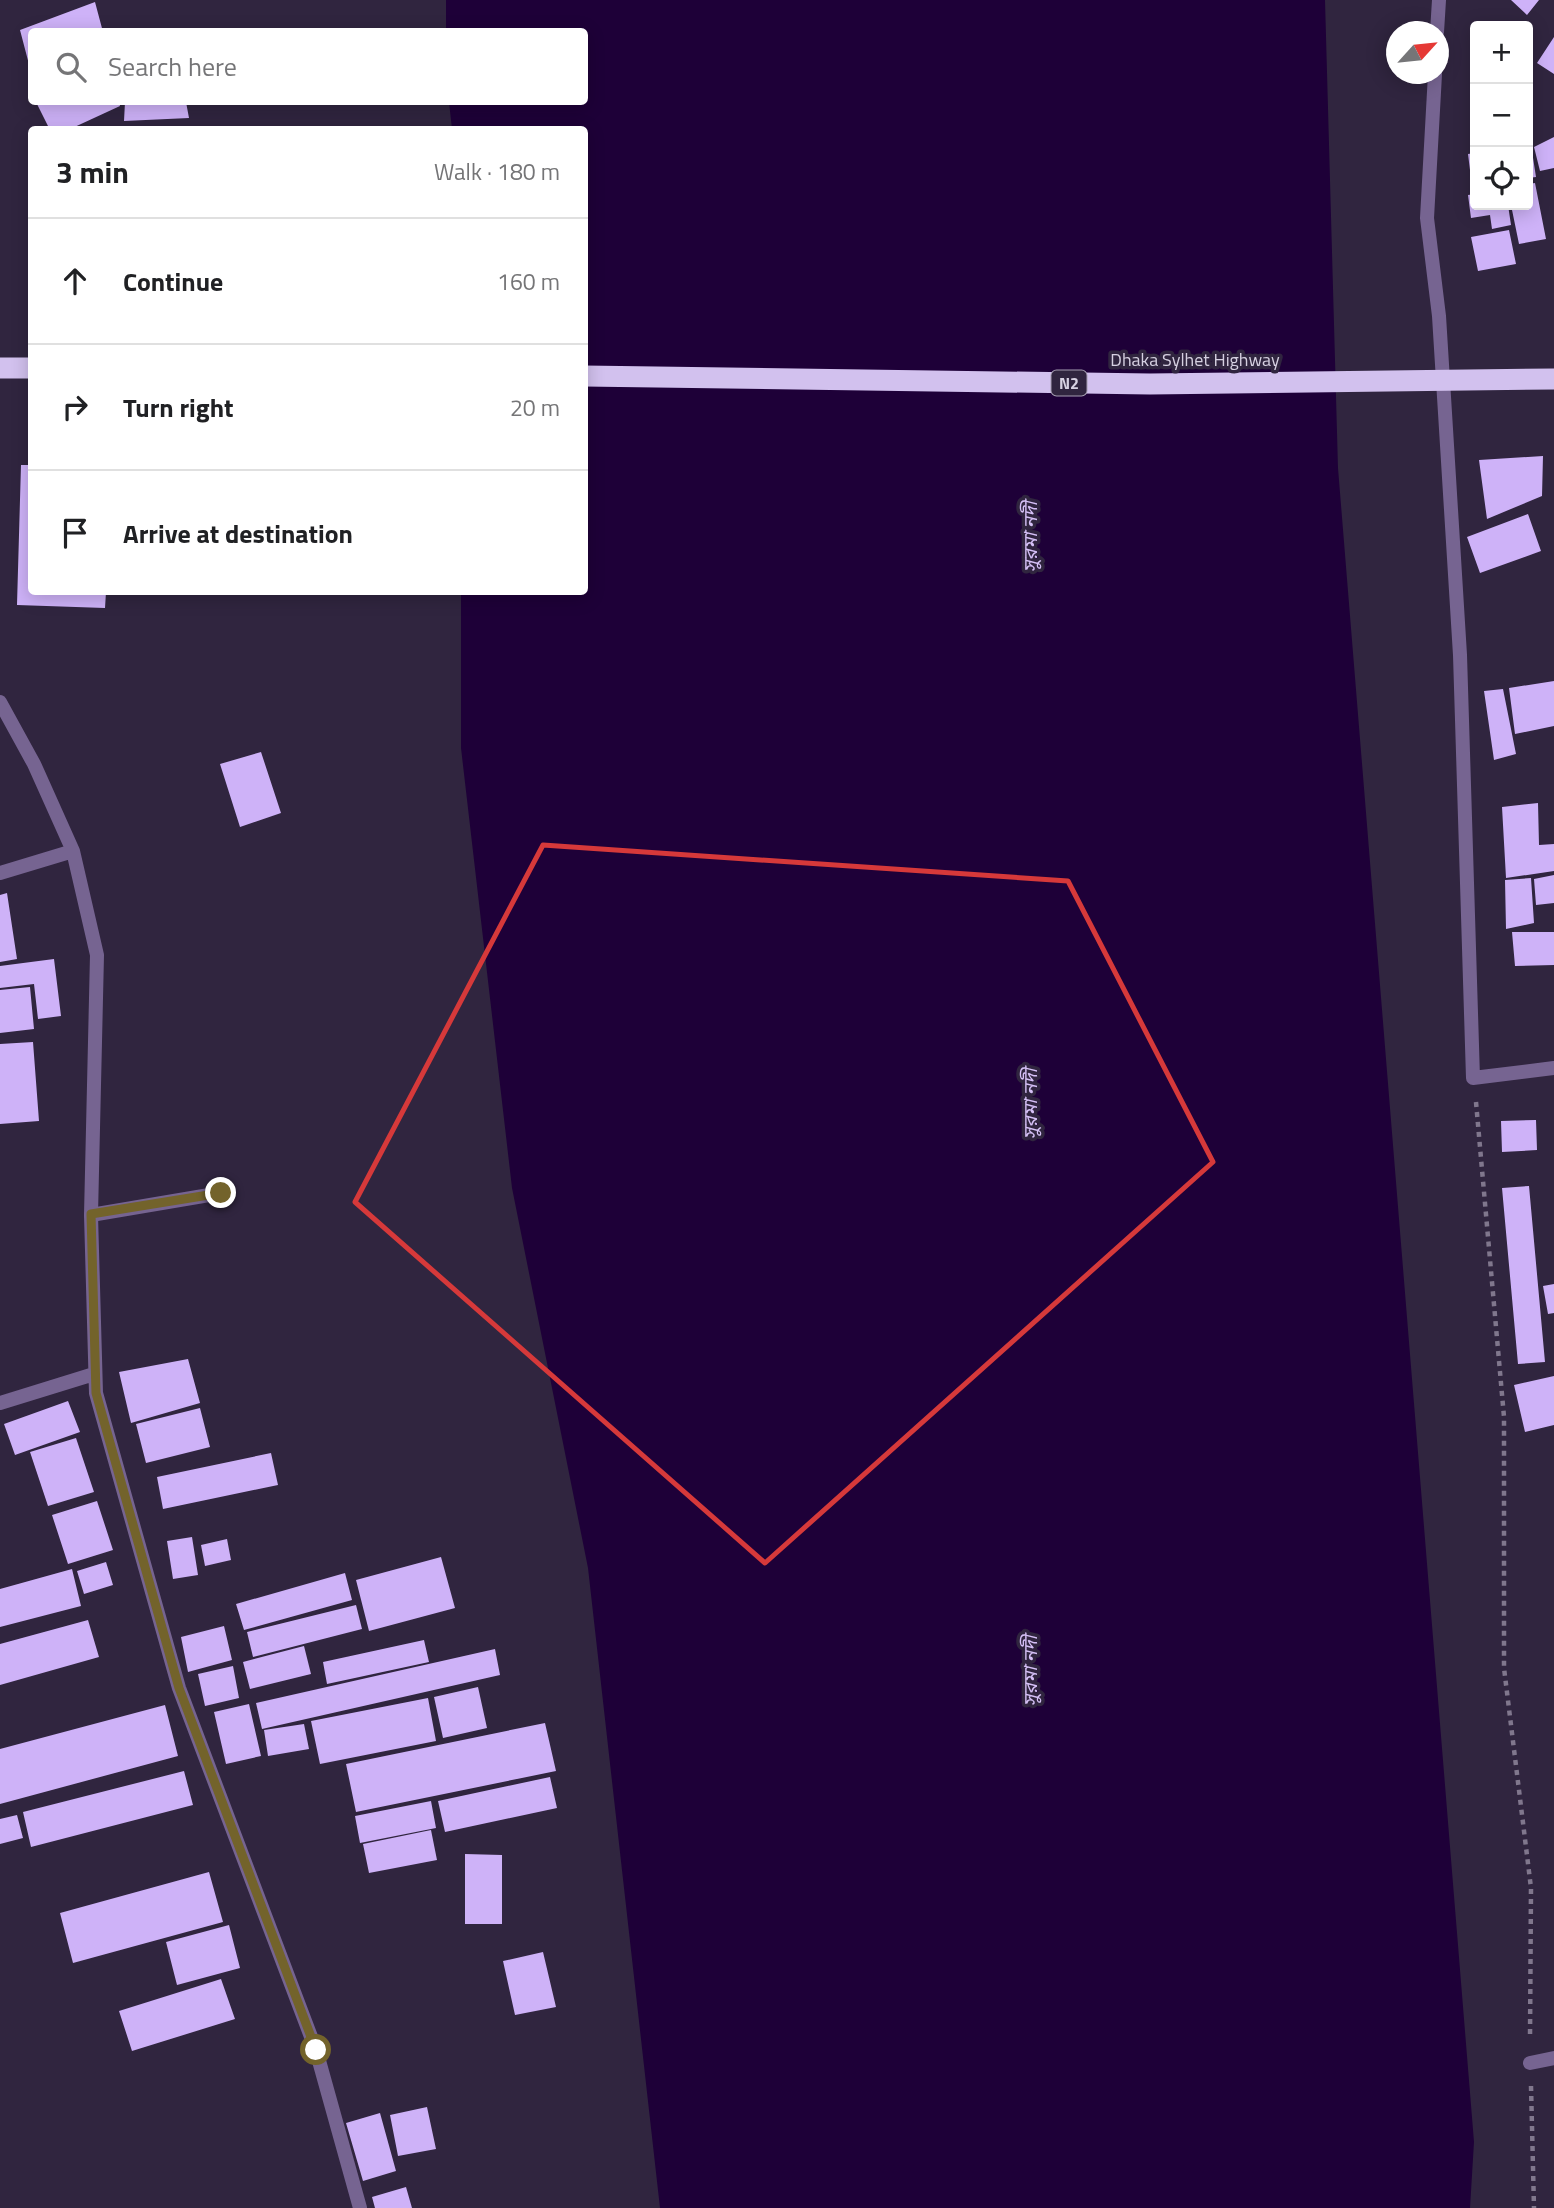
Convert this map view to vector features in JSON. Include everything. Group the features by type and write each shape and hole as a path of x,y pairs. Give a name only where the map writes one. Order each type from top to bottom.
{"highway":[{"path":"0,368 28,368"},
{"name":"Dhaka Sylhet Highway","path":"588,376 1150,384 1554,379"}],"street":[{"path":"1438,21 1439,0"},
{"path":"1434,84 1427,218 1439,316 1460,656 1473,1077 1554,1068"},
{"path":"0,702 34,764 73,851 97,955 91,1214 96,1393 179,1688 316,2050 360,2208"},
{"path":"0,873 73,851"},
{"path":"91,1214 221,1193"},
{"path":"0,1402 94,1374"},
{"path":"1530,2063 1554,2058"}],"path":[{"path":"1473,1077 1504,1418 1504,1668 1531,1888 1530,2063 1534,2208"}],"highlighted area":[{"path":"543,845 1068,881 1213,1162 765,1563 355,1202"}],"water":[{"name":"সুরমা নদী","path":"446,0 1325,0 1338,468 1474,2142 1470,2208 660,2208 588,1568 512,1188 461,748 461,595 588,595 588,126 452,126 449,105 588,105 588,28 446,28"}],"building":[{"path":"1511,0 1539,0 1527,15"},
{"path":"95,2 102,28 28,28 28,61 20,30"},
{"path":"1554,37 1554,74 1537,63"},
{"path":"38,105 120,105 77,126 48,126"},
{"path":"125,105 187,105 189,118 124,121"},
{"path":"1554,137 1554,168 1540,171 1534,147"},
{"path":"1533,183 1546,239 1519,244 1512,210 1533,210"},
{"path":"1468,195 1470,210 1509,210 1511,225 1492,229 1490,215 1471,218"},
{"path":"1509,230 1516,264 1478,271 1471,237"},
{"path":"1543,456 1542,496 1487,519 1479,460"},
{"path":"21,465 28,465 28,595 106,595 105,608 17,605"},
{"path":"1528,514 1541,551 1480,573 1467,537"},
{"path":"1554,681 1554,726 1515,734 1509,688"},
{"path":"1503,689 1516,754 1494,760 1484,691"},
{"path":"261,752 281,813 240,827 220,764"},
{"path":"1538,803 1539,845 1554,844 1554,871 1506,878 1502,807"},
{"path":"1554,875 1554,903 1536,905 1534,879"},
{"path":"1531,878 1534,923 1506,929 1505,880"},
{"path":"7,893 17,959 0,962 0,895"},
{"path":"1512,932 1554,932 1554,965 1515,966"},
{"path":"54,959 61,1016 38,1019 34,984 0,988 0,966"},
{"path":"30,987 34,1029 0,1033 0,990"},
{"path":"33,1042 39,1121 0,1124 0,1044"},
{"path":"1536,1120 1537,1150 1502,1152 1501,1121"},
{"path":"1529,1186 1545,1362 1518,1364 1502,1188"},
{"path":"1554,1284 1554,1313 1548,1314 1543,1286"},
{"path":"188,1359 200,1403 131,1423 119,1372"},
{"path":"1554,1376 1554,1425 1525,1432 1514,1385"},
{"path":"68,1401 80,1432 15,1455 4,1424"},
{"path":"200,1408 210,1447 146,1463 136,1424"},
{"path":"76,1438 94,1492 48,1506 30,1452"},
{"path":"271,1453 278,1485 163,1509 157,1477"},
{"path":"97,1501 113,1550 68,1564 52,1515"},
{"path":"192,1537 198,1575 173,1579 167,1541"},
{"path":"227,1539 231,1560 205,1566 201,1545"},
{"path":"441,1557 455,1608 369,1631 356,1580"},
{"path":"106,1562 113,1585 84,1594 77,1571"},
{"path":"72,1569 81,1606 0,1627 0,1589"},
{"path":"345,1573 352,1600 244,1630 236,1604"},
{"path":"356,1605 362,1629 253,1657 247,1632"},
{"path":"88,1620 99,1657 0,1685 0,1644"},
{"path":"224,1626 232,1660 188,1672 181,1637"},
{"path":"424,1640 429,1662 327,1684 323,1662"},
{"path":"304,1646 311,1674 250,1689 243,1662"},
{"path":"495,1649 500,1675 262,1729 256,1703"},
{"path":"233,1666 239,1698 205,1706 198,1674"},
{"path":"478,1687 487,1728 443,1738 434,1697"},
{"path":"428,1698 436,1741 320,1764 311,1721"},
{"path":"249,1704 261,1756 226,1764 214,1712"},
{"path":"165,1705 178,1756 0,1804 0,1749"},
{"path":"545,1723 556,1771 356,1812 346,1764"},
{"path":"304,1724 309,1749 268,1756 264,1730"},
{"path":"184,1771 193,1805 31,1847 23,1812"},
{"path":"550,1777 557,1808 445,1832 438,1801"},
{"path":"431,1801 436,1828 360,1843 355,1816"},
{"path":"17,1815 23,1838 0,1844 0,1819"},
{"path":"431,1830 437,1860 369,1873 363,1844"},
{"path":"465,1854 502,1855 502,1924 465,1924"},
{"path":"209,1872 223,1922 73,1963 60,1913"},
{"path":"229,1925 240,1968 177,1985 166,1942"},
{"path":"543,1952 556,2007 515,2015 503,1961"},
{"path":"221,1979 235,2019 132,2051 119,2011"},
{"path":"427,2107 436,2149 398,2156 390,2115"},
{"path":"380,2113 396,2171 363,2181 346,2123"},
{"path":"406,2187 412,2208 375,2208 372,2197"}],"route":[{"path":"221,1193 91,1214 96,1393 179,1688 316,2050"}]}
